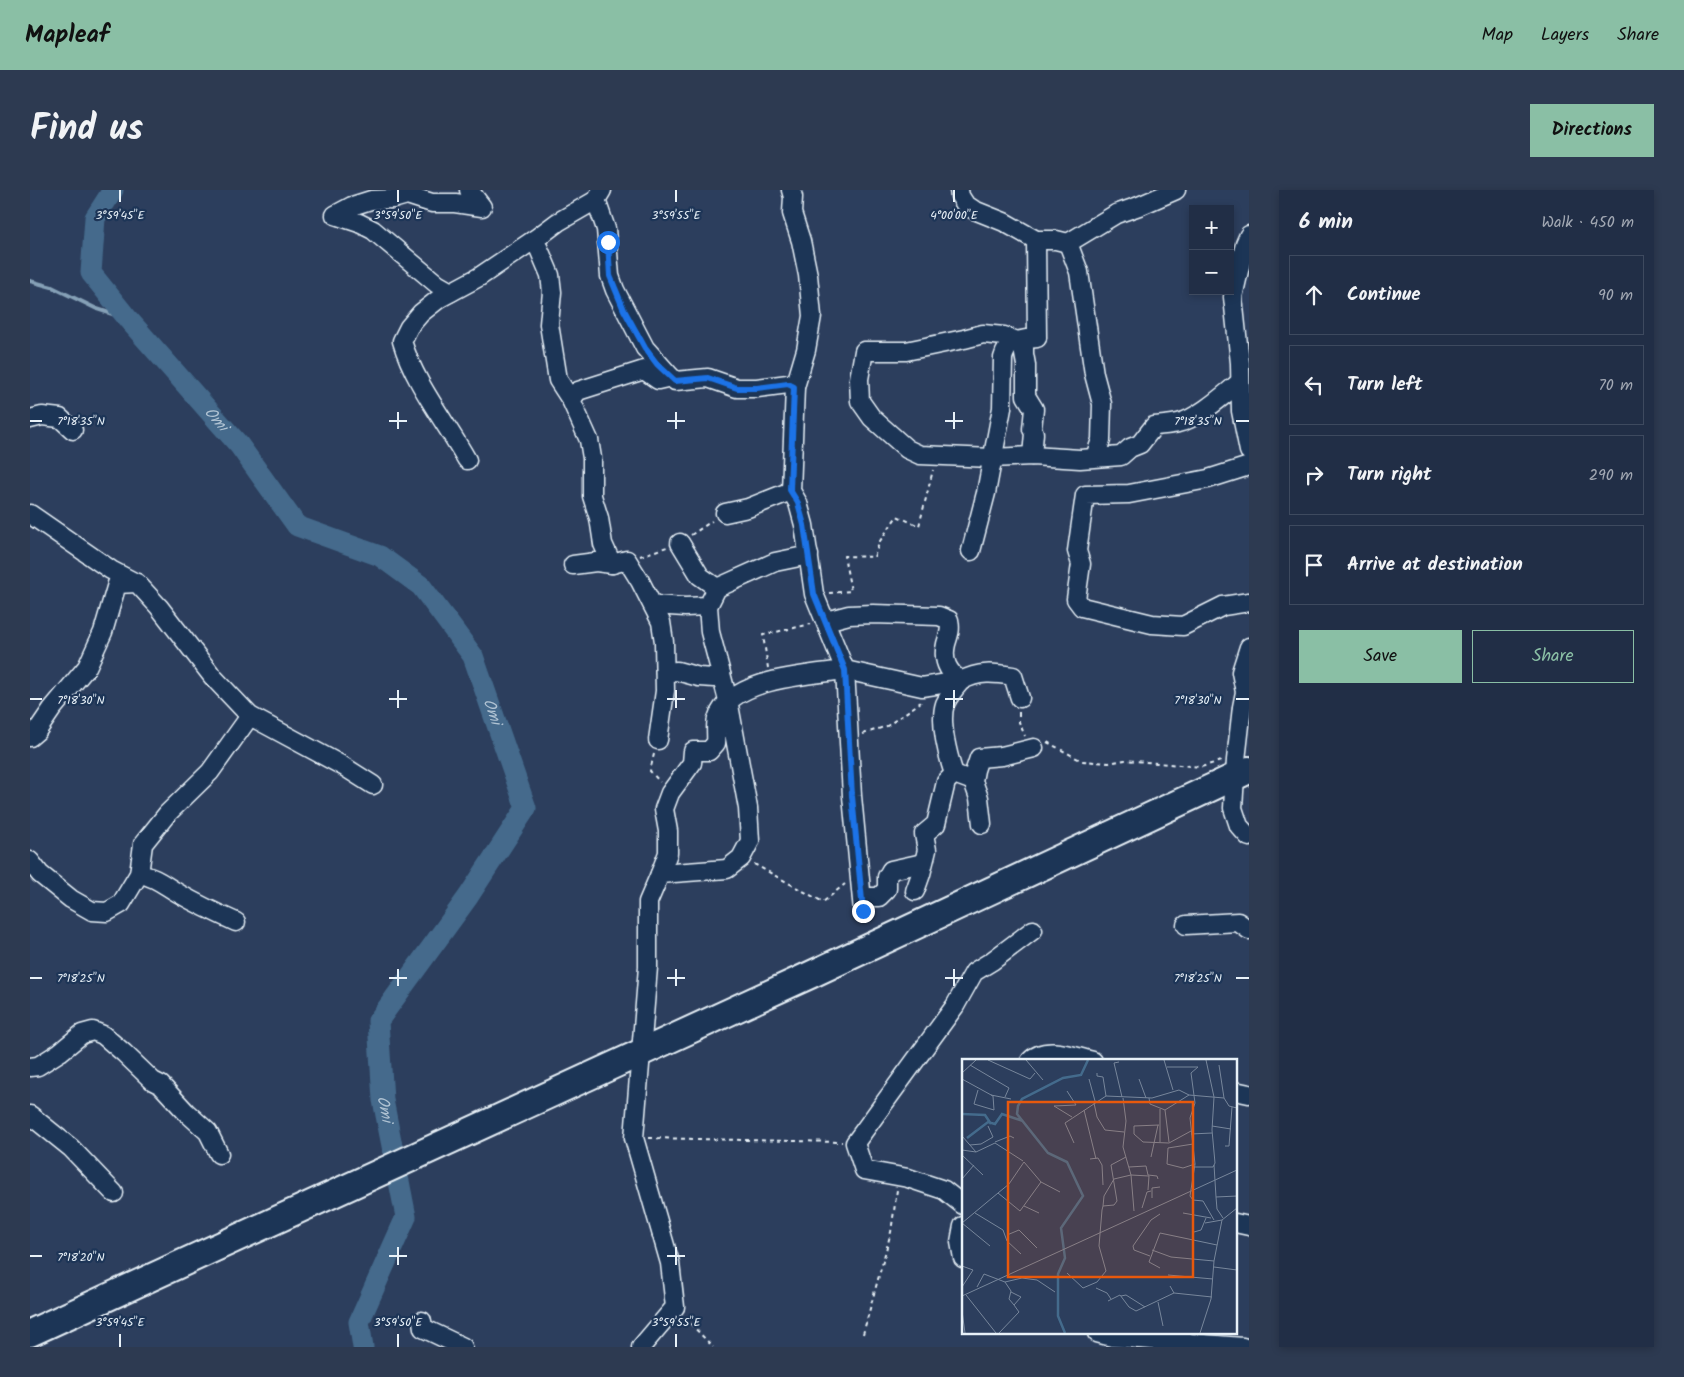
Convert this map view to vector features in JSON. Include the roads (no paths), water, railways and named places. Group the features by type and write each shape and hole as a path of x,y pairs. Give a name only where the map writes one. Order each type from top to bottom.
{"highway":[{"path":"30,1333 810,975 1242,765"}],"street":[{"path":"451,292 437,284 373,230 335,215 352,206 371,200 393,199 407,195 432,203 455,203 482,207 470,190"},
{"path":"791,190 793,197 792,213 801,240 808,275 812,316 806,350 794,387 790,490 798,503 804,525 814,594 845,670 859,873 863,904 879,897 887,889 887,877 891,870 923,864"},
{"path":"959,190 965,204 974,210 1004,222 1036,240 1056,240 1068,243 1116,214 1176,190"},
{"path":"467,460 425,391 405,352 402,341 409,327 440,298 479,277 599,195 606,229 610,276 615,290 645,348 675,381 708,378 737,388 757,388 788,384 794,387"},
{"path":"1249,235 1232,297 1240,363 1240,382 1245,403 1240,411 1249,451"},
{"path":"971,552 986,492 1002,408 1003,358 1008,345 1020,340 1037,338 1036,240"},
{"path":"533,241 540,248 550,275 552,292 549,324 558,380 571,400 588,440 592,458 592,496 599,518 603,544 653,605 661,622 664,642 665,691 658,740"},
{"path":"1068,243 1079,272 1094,374 1102,404 1101,440 1095,457"},
{"path":"1020,340 982,334 906,351 864,351 859,380 860,401 872,418 907,449 920,455 992,458 1032,456 1080,459 1121,456 1130,448 1140,444 1154,426 1187,420 1202,412 1240,382"},
{"path":"1020,340 1026,365 1026,396 1034,409 1032,456"},
{"path":"571,400 578,391 644,370 658,380 671,377"},
{"path":"30,419 42,416 60,418 73,430"},
{"path":"1249,466 1208,479 1129,494 1085,495 1077,552 1081,564 1076,599 1082,607 1152,624 1183,626 1223,606 1249,602"},
{"path":"725,513 748,508 790,490"},
{"path":"30,514 111,570 136,583 159,607 213,677 250,716 343,766 373,785"},
{"path":"680,543 700,576 717,588"},
{"path":"660,874 727,869 741,858 750,841 748,808 728,700 710,632 708,606 717,588 775,562 808,555"},
{"path":"573,565 619,562"},
{"path":"30,737 37,731 52,709 87,667 103,632 118,584 136,583"},
{"path":"653,605 708,606"},
{"path":"826,621 849,615 940,616 949,620 951,628 946,644 947,669 961,681"},
{"path":"1249,647 1241,672 1244,701 1242,708 1242,765 1233,808 1239,826 1249,837"},
{"path":"641,1347 675,1307 670,1263 634,1138 648,966 648,902 668,853 668,831 664,809 670,793 692,763 693,751 709,751 716,743 717,720 728,700 770,680 845,670 922,687 961,681"},
{"path":"665,672 677,671 699,677 714,678 721,674"},
{"path":"954,774 947,752 944,727 945,705 952,691 961,681 970,676 984,673 1013,676 1020,698"},
{"path":"30,861 40,874 71,899 92,911 107,912 121,904 139,874 142,844 167,814 210,772 250,716"},
{"path":"982,824 979,798 973,781 979,758 1002,756 1034,748"},
{"path":"954,774 973,781"},
{"path":"916,891 927,850 924,834 936,824 946,782 954,774"},
{"path":"139,874 152,876 202,906 236,922"},
{"path":"1186,925 1238,922 1249,930"},
{"path":"962,1204 944,1190 899,1176 864,1170 855,1143 955,1006 974,972 1033,930"},
{"path":"30,1067 38,1066 60,1052 82,1034 93,1032 104,1036 153,1081 161,1085 208,1132 219,1154"},
{"path":"1032,1059 1048,1052 1083,1059"},
{"path":"1236,1091 1249,1094"},
{"path":"30,1115 71,1148 114,1193"},
{"path":"1236,1223 1249,1226"},
{"path":"962,1231 960,1242 962,1253"},
{"path":"422,1321 423,1328 463,1347"},
{"path":"1101,1334 1112,1337 1243,1347"}],"waterway":[{"name":"Omi","path":"113,190 95,218 91,273 128,319 239,445 297,526 380,556 421,586 473,656 526,808 468,897 378,1021 383,1100 406,1217 359,1322 363,1347"},
{"path":"30,281 52,287 97,309 128,319"}]}
